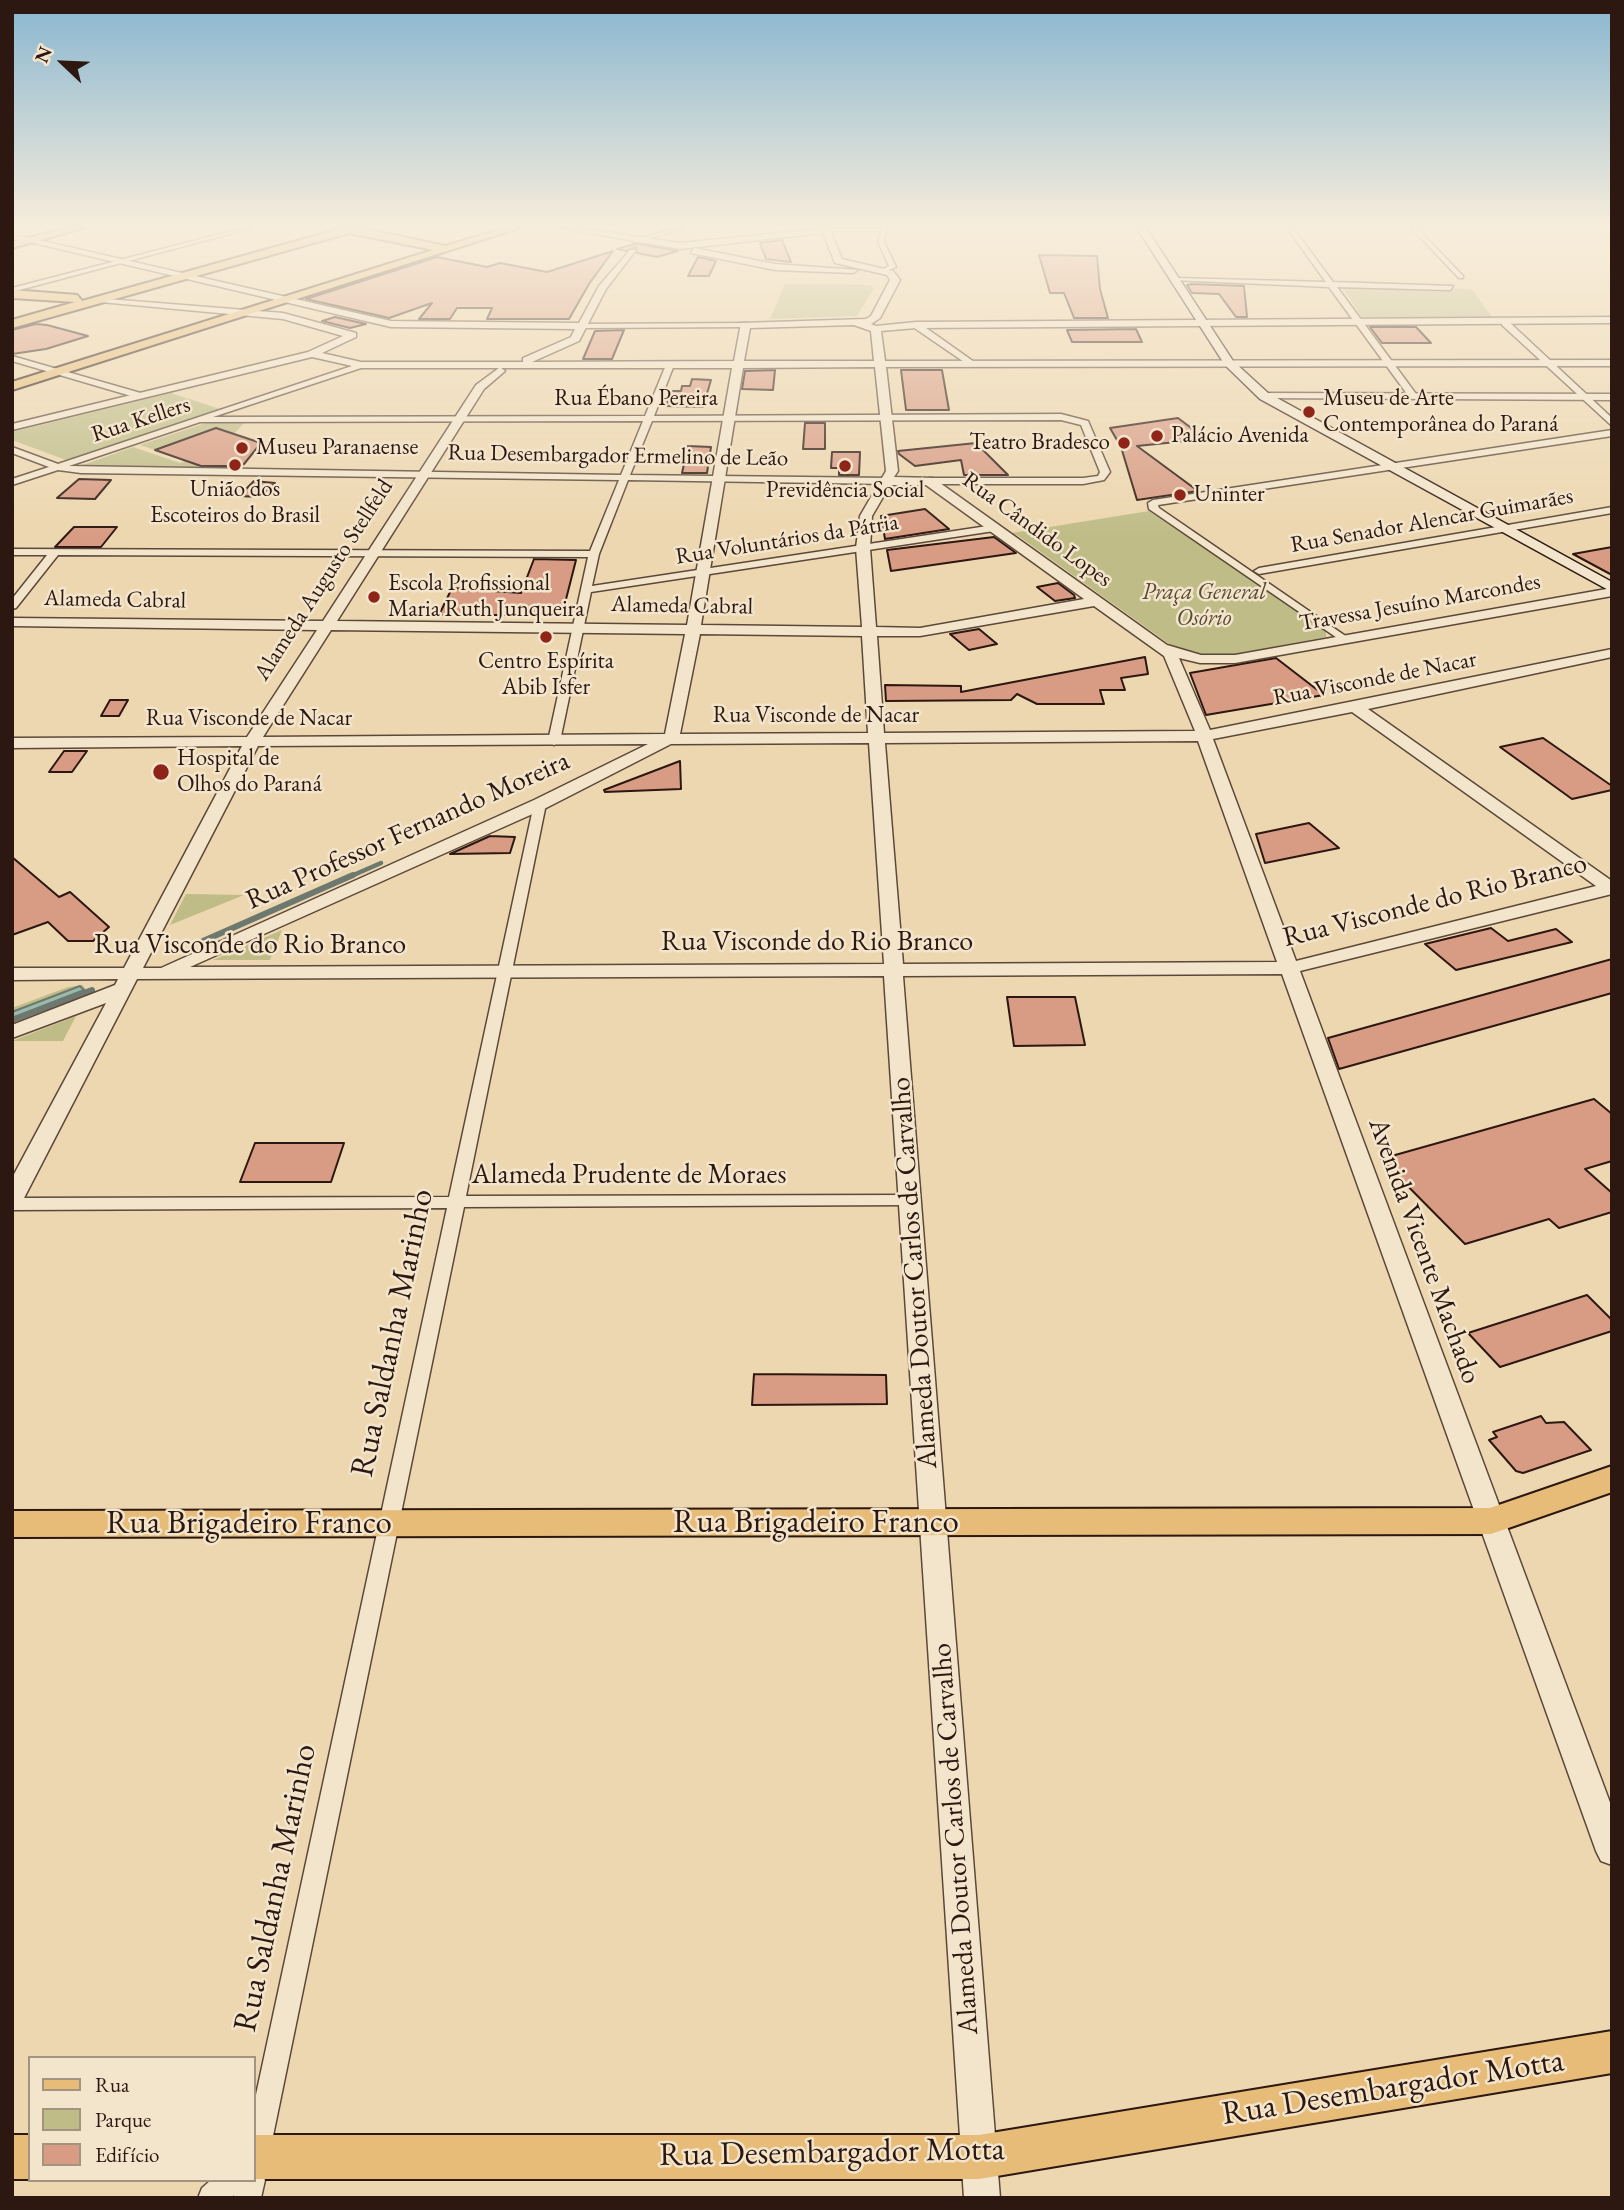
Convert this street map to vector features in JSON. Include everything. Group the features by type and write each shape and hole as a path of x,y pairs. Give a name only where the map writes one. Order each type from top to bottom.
{"main road":[{"path":"12,386 185,331"},
{"path":"1208,331 1228,363 1264,396 1612,590"},
{"name":"Rua Brigadeiro Franco","path":"12,1524 1491,1521 1612,1479"},
{"name":"Rua Desembargador Motta","path":"256,2171 980,2177 1612,2052"}],"street":[{"path":"12,427 312,354 352,335 338,331"},
{"path":"527,360 571,342 579,331"},
{"path":"575,365 556,362 551,358 583,339 588,331"},
{"path":"670,740 677,724 744,331"},
{"path":"876,331 892,471 889,481"},
{"path":"925,331 973,364"},
{"path":"1364,331 1413,396"},
{"path":"1514,331 1612,423"},
{"path":"312,354 361,365 477,365 501,368 575,365 1612,363"},
{"path":"12,358 141,396"},
{"name":"Rua Kellers","path":"12,482 361,365"},
{"path":"477,365 483,368 483,371 453,414 459,419 472,415 493,384 511,371 501,368"},
{"path":"554,741 594,554 670,365"},
{"path":"1264,396 1612,397"},
{"name":"Rua Ébano Pereira","path":"203,419 1069,418 1085,423 1105,472 1101,478"},
{"name":"Alameda Augusto Stellfeld","path":"12,1202 251,742 459,419"},
{"path":"1343,639 1154,509 1153,503 1612,433"},
{"name":"Rua Desembargador Ermelino de Leão","path":"12,450 59,467 81,470 889,481 1035,482 1101,478"},
{"name":"Alameda Doutor Carlos de Carvalho","path":"889,481 866,516 863,548 980,2177"},
{"name":"Rua Cândido Lopes","path":"929,481 1165,649 1177,671"},
{"name":"Rua Senador Alencar Guimarães","path":"1259,571 1612,510"},
{"name":"Rua Voluntários da Pátria","path":"586,590 994,528"},
{"path":"12,552 594,554"},
{"path":"12,606 55,552"},
{"name":"Travessa Jesuíno Marcondes","path":"1177,671 1612,590"},
{"name":"Alameda Cabral","path":"12,622 920,632 1097,601"},
{"name":"Travessa Jesuíno Marcondes","path":"1165,649 1200,659 1236,659"},
{"name":"Rua Visconde de Nacar","path":"12,743 1204,736 1355,708 1612,653"},
{"name":"Avenida Vicente Machado","path":"1177,671 1204,736 1290,968 1612,1851"},
{"path":"1355,708 1611,888"},
{"name":"Rua Professor Fernando Moreira","path":"12,1032 124,982 161,973 540,804 670,740"},
{"name":"Rua Saldanha Marinho","path":"256,2139 389,1524 540,804"},
{"name":"Rua Visconde do Rio Branco","path":"161,973 1290,968 1611,888"},
{"name":"Rua Visconde do Rio Branco","path":"12,974 124,982"},
{"name":"Alameda Prudente de Moraes","path":"12,1202 910,1199"},
{"path":"212,2198 234,2182"}],"green space":[{"path":"171,393 220,409 66,460 12,440 12,432"},
{"path":"206,423 244,423 234,434 216,428 155,450 140,445"},
{"path":"133,447 180,463 216,450 197,467 83,465"},
{"name":"Praça General Osório","path":"1149,511 1326,630 1326,637 1215,658 1179,651 1017,535 1006,534"},
{"path":"186,894 244,895 170,925"},
{"path":"282,930 270,960 213,960"},
{"path":"82,985 89,992 12,1023 12,1018 83,991 79,986 12,1012 12,1008 68,987"},
{"path":"76,1016 63,1041 12,1041"}],"shaded area":[{"path":"80,986 84,990 12,1018 12,1012"}],"building":[{"path":"12,331 70,331 88,336 46,349 12,354"},
{"path":"595,331 624,331 612,359 583,359"},
{"path":"1067,331 1137,331 1142,342 1072,342"},
{"path":"1373,331 1420,331 1431,343 1382,343"},
{"path":"775,370 773,390 742,389 745,371"},
{"path":"901,370 942,370 949,410 906,410"},
{"path":"692,379 711,380 703,407 666,406 671,391 681,391 682,386 690,386"},
{"path":"1178,418 1206,439 1137,446 1198,491 1137,500 1121,447 1110,428"},
{"path":"805,423 825,423 825,449 803,449"},
{"name":"Museu Paranaense","path":"216,428 261,443 244,464 238,466 201,466 155,450"},
{"path":"976,443 1008,475 964,475 961,460 915,466 898,451"},
{"path":"688,446 711,447 707,473 682,473"},
{"name":"Previdência Social","path":"832,452 860,452 859,475 839,475 839,468 831,468"},
{"path":"79,479 111,480 95,499 57,498"},
{"path":"254,481 275,483 260,497 239,496"},
{"path":"925,509 949,529 885,539 881,516"},
{"path":"74,527 117,527 101,547 55,547"},
{"path":"994,537 1016,553 891,571 887,550"},
{"path":"1612,547 1612,575 1573,554"},
{"path":"534,559 576,560 562,615 439,615 452,588 521,593"},
{"path":"1058,583 1075,598 1055,601 1037,587"},
{"path":"979,629 997,644 969,650 950,634"},
{"path":"1145,657 1148,674 1121,678 1125,690 1100,690 1104,704 1037,704 1017,694 1011,700 886,701 885,685 961,686 961,692"},
{"path":"1276,658 1324,695 1206,715 1190,673"},
{"path":"110,700 128,700 119,716 101,716"},
{"path":"1543,738 1612,786 1612,790 1572,799 1500,747"},
{"path":"64,751 87,751 72,772 49,772"},
{"path":"680,761 681,789 604,790"},
{"path":"1309,823 1339,848 1265,863 1256,834"},
{"path":"490,836 515,837 510,853 450,854"},
{"path":"12,857 59,897 70,892 109,927 93,941 68,941 48,922 12,935"},
{"path":"1491,928 1508,941 1556,929 1572,942 1456,970 1425,944"},
{"path":"1612,959 1612,993 1339,1069 1328,1038"},
{"path":"1007,997 1075,997 1085,1045 1014,1046"},
{"path":"1594,1099 1612,1114 1612,1161 1585,1169 1612,1193 1612,1212 1559,1228 1549,1219 1465,1244 1381,1159"},
{"path":"255,1143 344,1143 331,1182 240,1182"},
{"path":"1587,1295 1612,1320 1612,1331 1500,1367 1468,1333"},
{"path":"754,1374 886,1375 887,1404 752,1405"},
{"path":"1541,1416 1546,1423 1564,1422 1591,1450 1523,1473 1516,1471 1489,1440 1497,1437 1493,1432"}],"waterway":[{"path":"349,877 381,863"},
{"path":"203,941 353,875"},
{"path":"12,1020 92,990"}],"place":[{"name":"Museu de Arte Contemporânea do Paraná","path":"1309,412"},
{"name":"Palácio Avenida","path":"1157,436"},
{"name":"Teatro Bradesco","path":"1124,443"},
{"name":"Museu Paranaense","path":"242,448"},
{"name":"União dos Escoteiros do Brasil","path":"235,465"},
{"name":"Previdência Social","path":"845,466"},
{"name":"Uninter","path":"1180,495"},
{"name":"Escola Profissional Maria Ruth Junqueira","path":"374,597"},
{"name":"Centro Espírita Abib Isfer","path":"546,637"},
{"name":"Hospital de Olhos do Paraná","path":"161,772"}]}
